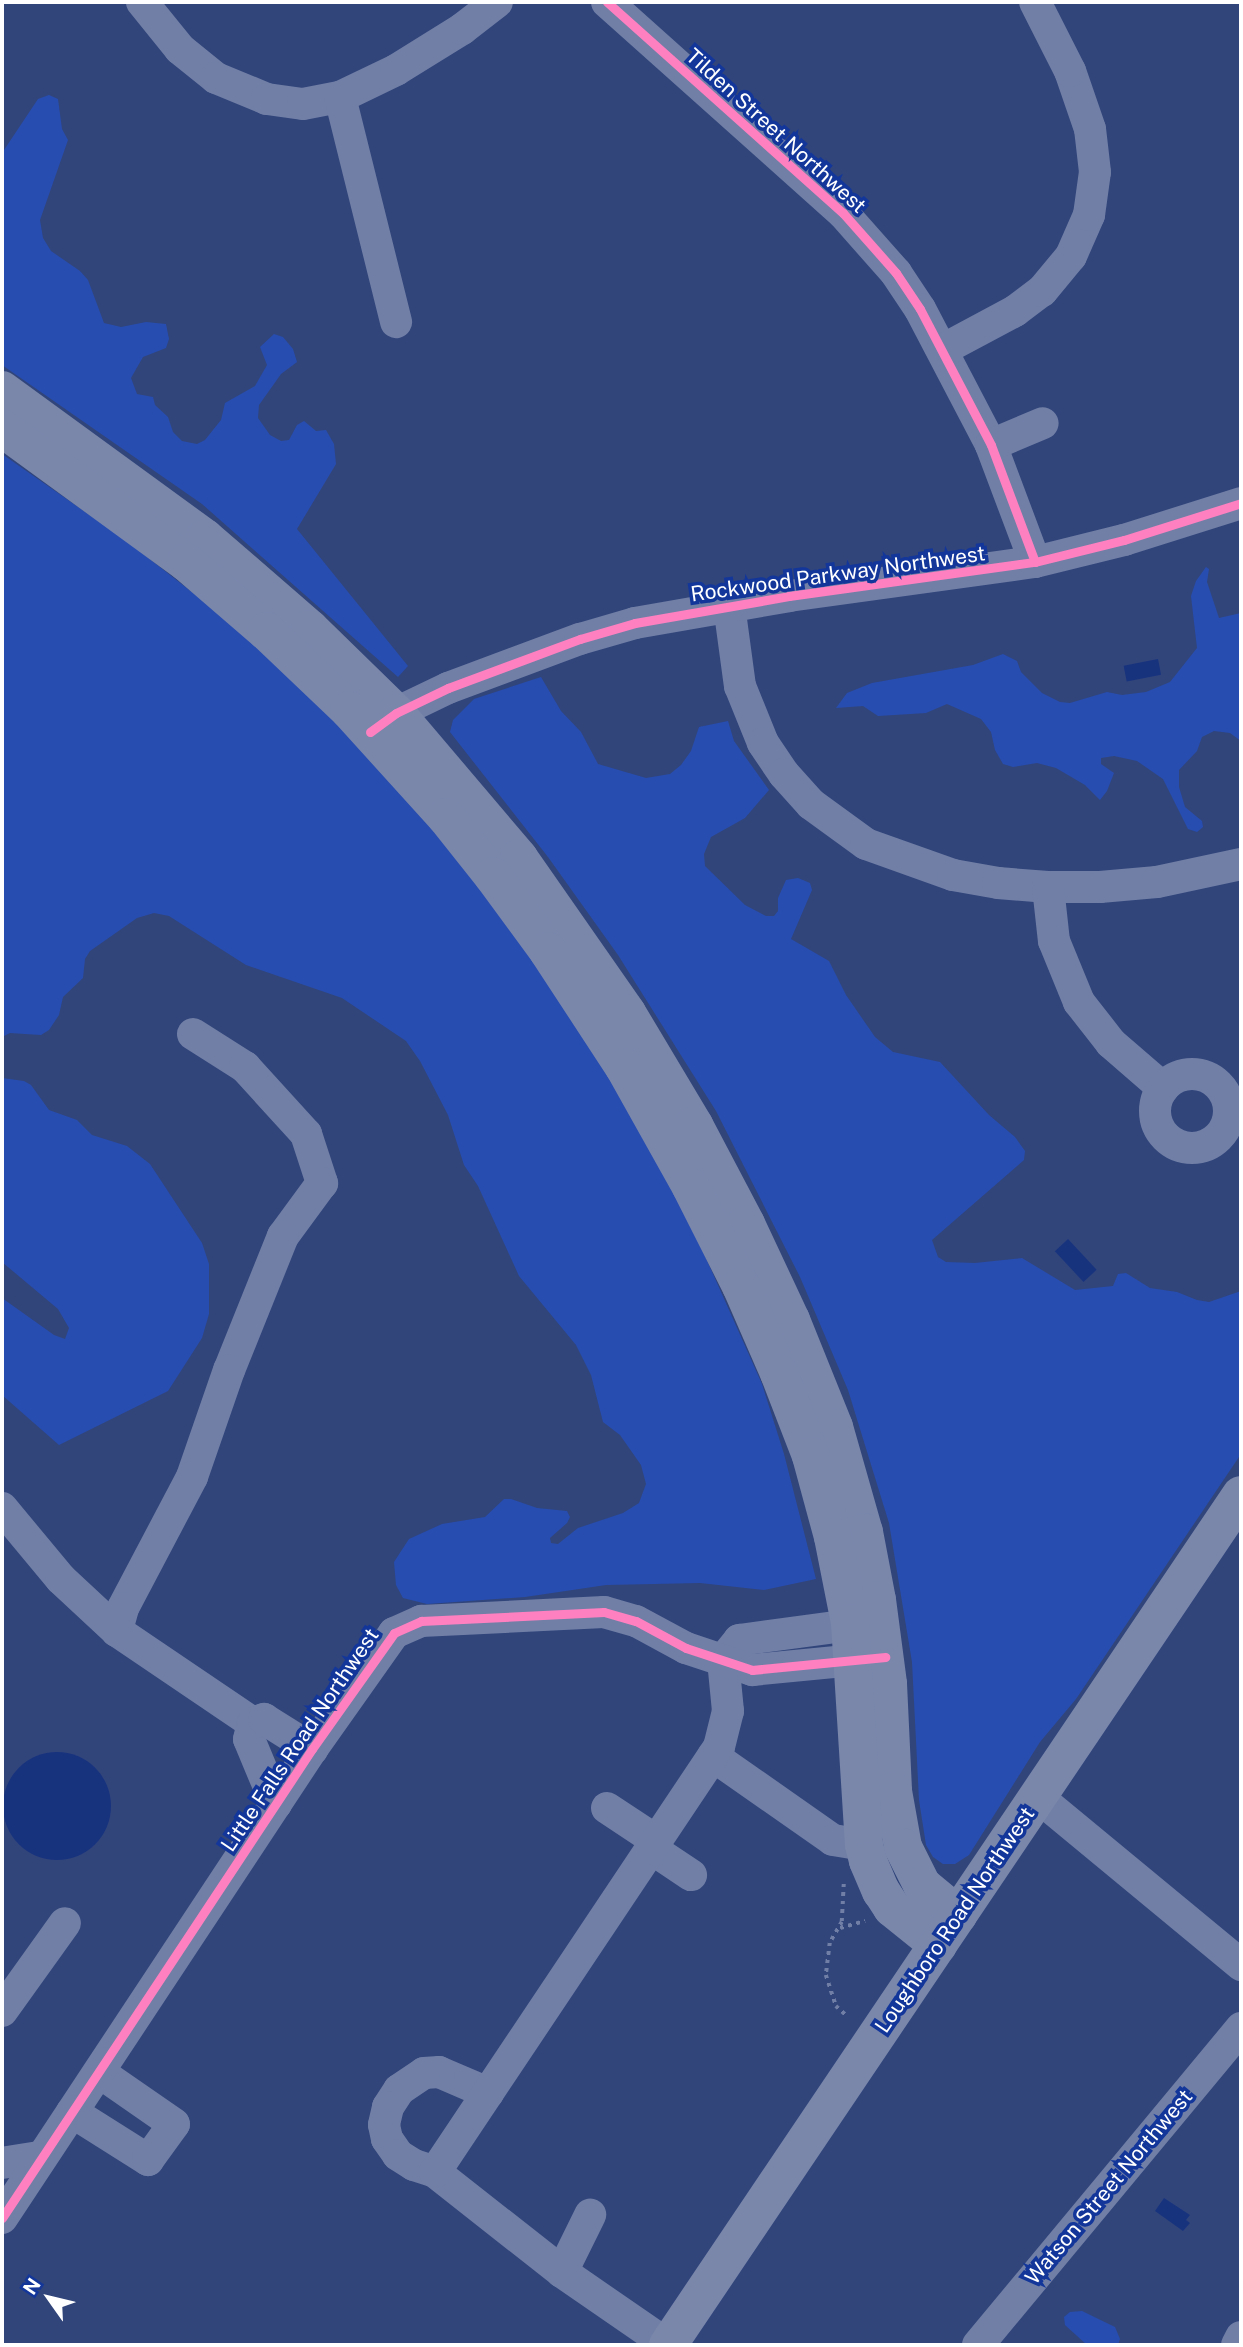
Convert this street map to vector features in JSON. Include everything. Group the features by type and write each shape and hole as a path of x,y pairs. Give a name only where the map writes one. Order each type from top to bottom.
{"main road":[{"path":"2,390 205,538 310,629 383,722"},
{"path":"2,428 153,537 383,722 471,798 561,915 639,1032 720,1174 786,1309 834,1427 864,1532 867,1641 864,1845 881,1891 892,1908 948,1930"},
{"name":"Loughboro Road Northwest","path":"668,2345 1241,1495"},
{"path":"867,1641 903,1847 948,1930"}],"street":[{"path":"142,2 188,57 236,89 285,103 312,103 340,97 430,51 497,2"},
{"name":"Tilden Street Northwest","path":"607,2 850,220 896,273 920,309 991,445 1035,562"},
{"path":"942,351 1014,311 1042,291 1071,256 1089,215 1095,172 1090,130 1063,56 1035,2"},
{"path":"340,97 396,322"},
{"path":"991,445 1043,423"},
{"name":"Rockwood Parkway Northwest","path":"383,722 447,688 580,639 635,623 729,605 1035,562 1124,540 1241,503"},
{"path":"729,605 738,676 750,716 776,764 811,804 866,844 909,862 968,878 1048,887 1100,887 1157,882 1241,864"},
{"path":"1048,887 1054,941 1079,1002 1111,1044 1163,1088"},
{"path":"117,1631 123,1608 192,1477 229,1370 284,1236 322,1183 306,1134 245,1067 193,1034"},
{"path":"2,1508 61,1579 117,1631 253,1723"},
{"name":"Little Falls Road Northwest","path":"2,2218 312,1749 394,1633 421,1621 604,1612 636,1622 686,1648 723,1660"},
{"path":"435,2172 719,1747 728,1711 723,1660 739,1640 867,1641"},
{"path":"253,1723 264,1719 312,1749"},
{"path":"253,1723 249,1739 276,1804"},
{"path":"713,1756 833,1840 864,1845"},
{"path":"1038,1797 1241,1965"},
{"path":"607,1808 696,1866"},
{"path":"2,2011 65,1923"},
{"name":"Watson Street Northwest","path":"978,2345 1241,2028"},
{"path":"72,2112 148,2160 174,2124 99,2072"},
{"path":"488,2093 439,2072 424,2073 399,2090 388,2107 384,2125 387,2139 398,2155 414,2165 435,2172 565,2265 668,2345"},
{"path":"2,2163 41,2157"},
{"path":"565,2265 584,2211"},
{"path":"1237,2345 1241,2337"}],"path":[{"path":"844,1882 845,1904 840,1928 826,1956 826,1975 836,2006 845,2014"},
{"path":"840,1928 869,1921"}],"shaded area":[{"path":"49,95 58,99 62,129 68,140 40,220 43,238 51,251 80,271 88,280 104,323 121,327 146,322 166,324 169,339 166,348 143,357 131,378 137,394 153,397 155,405 168,417 173,432 182,441 197,444 205,440 221,420 225,403 255,386 267,365 260,347 274,334 283,337 293,349 297,362 281,374 259,405 258,418 270,435 281,441 289,440 297,425 304,421 316,431 326,430 334,444 336,464 297,529 408,666 398,677 202,504 2,365 2,153 38,99"},
{"path":"2,454 124,539 234,625 319,704 409,800 507,923 583,1035 644,1136 693,1229 762,1384 784,1454 816,1579 764,1590 700,1583 606,1585 525,1597 427,1604 403,1598 396,1585 394,1562 409,1539 442,1524 485,1517 504,1499 511,1499 537,1508 567,1511 570,1517 567,1523 550,1538 551,1543 558,1544 578,1528 623,1513 639,1503 646,1484 641,1465 620,1435 603,1422 591,1375 576,1345 519,1276 478,1186 464,1165 448,1115 420,1061 406,1041 342,998 246,965 169,916 154,913 137,918 90,951 85,959 83,978 63,997 59,1015 49,1030 41,1035 10,1033 2,1037"},
{"path":"1206,567 1209,569 1207,582 1219,618 1241,613 1241,741 1230,733 1214,731 1202,737 1197,751 1179,770 1179,787 1185,807 1202,821 1203,827 1197,832 1188,829 1163,779 1137,761 1114,756 1101,758 1101,764 1114,773 1100,800 1085,785 1056,768 1037,763 1013,767 1003,764 995,750 991,732 981,719 947,704 926,713 878,716 863,706 836,708 847,693 872,683 973,665 1003,654 1017,661 1021,672 1042,693 1060,702 1070,703 1107,692 1122,695 1146,692 1170,682 1197,648 1191,596 1196,581"},
{"path":"1158,659 1161,675 1127,681 1124,666"},
{"path":"541,677 561,711 581,732 598,764 646,778 670,774 681,765 691,751 699,727 728,721 734,741 769,790 745,818 711,837 704,854 705,866 745,905 766,916 774,916 778,911 778,898 786,880 798,878 810,883 812,890 791,939 829,961 846,995 875,1037 893,1052 940,1062 989,1115 1015,1137 1025,1151 1024,1160 932,1240 938,1257 946,1262 975,1263 1022,1258 1075,1290 1113,1286 1118,1274 1126,1273 1150,1288 1177,1292 1209,1302 1241,1291 1241,1454 1076,1699 1040,1742 969,1855 955,1864 943,1864 933,1857 926,1845 919,1800 912,1662 889,1523 848,1390 800,1277 716,1111 618,955 548,857 450,732 453,720 474,699"},
{"path":"2,1078 24,1081 31,1085 49,1110 77,1120 92,1135 127,1146 150,1164 202,1243 209,1264 209,1314 202,1338 168,1391 59,1445 2,1395 2,1298 54,1335 65,1339 69,1328 58,1309 2,1262"},
{"path":"1068,1239 1097,1270 1083,1282 1055,1251"},
{"path":"57,1752 78,1756 95,1768 107,1785 111,1806 107,1827 95,1844 78,1856 57,1860 36,1856 19,1844 7,1827 3,1806 7,1785 19,1768 36,1756"},
{"path":"1164,2198 1190,2215 1186,2220 1190,2223 1183,2231 1155,2211"},
{"path":"1082,2311 1115,2327 1120,2339 1118,2345 1087,2345 1065,2325 1064,2317 1070,2312"}],"cycle path":[{"path":"607,2 843,213 896,273 920,309 991,445 1035,562"},
{"path":"370,732 396,713 448,688 580,639 635,623 789,596 1035,562 1124,540 1241,503"},
{"path":"2,2218 312,1749 394,1633 421,1621 604,1612 636,1621 686,1648 752,1670 885,1657"}]}
